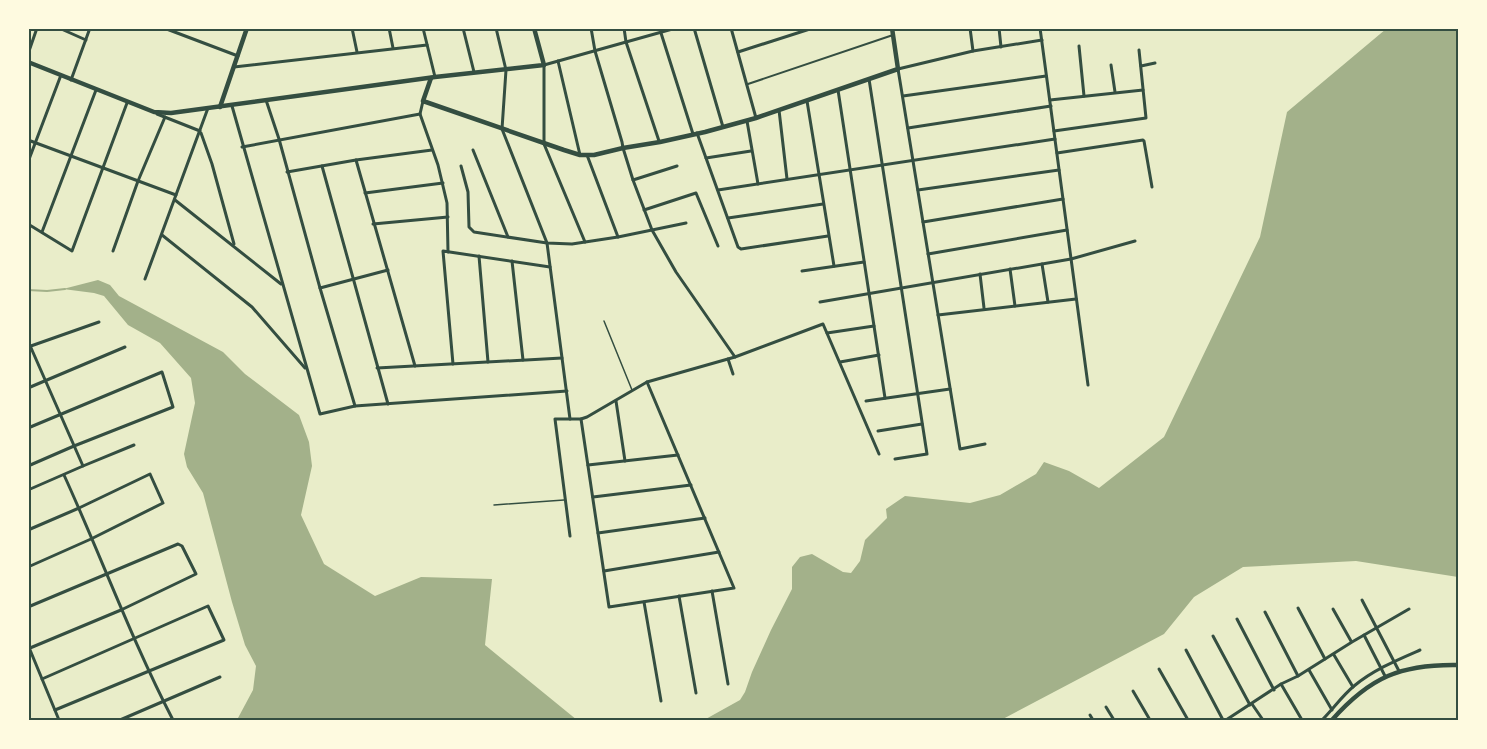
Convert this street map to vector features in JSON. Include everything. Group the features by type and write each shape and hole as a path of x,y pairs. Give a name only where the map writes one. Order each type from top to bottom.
{"street":[{"path":"28,54 37,28"},
{"path":"59,28 86,40"},
{"path":"71,80 90,28"},
{"path":"165,28 238,56"},
{"path":"220,107 247,28"},
{"path":"352,28 357,52"},
{"path":"388,28 393,48"},
{"path":"423,28 433,77 420,114 444,183 448,217 448,252"},
{"path":"463,28 474,73"},
{"path":"496,28 506,70 502,129 547,243 570,419"},
{"path":"534,28 544,65 544,144 585,242"},
{"path":"591,28 595,51 623,147 652,230 676,272 735,357"},
{"path":"624,28 626,42 660,142"},
{"path":"153,112 171,113 232,106 433,77 544,65 676,28"},
{"path":"693,28 723,127"},
{"path":"731,28 756,118"},
{"path":"738,52 813,28"},
{"path":"892,28 960,449 985,444"},
{"path":"970,28 973,51"},
{"path":"999,28 1002,46"},
{"path":"1040,28 1088,385"},
{"path":"661,33 736,245 741,249 828,236"},
{"path":"747,84 893,35"},
{"path":"423,101 544,144 587,155 660,142 747,121 898,69 973,51 1042,40"},
{"path":"234,67 427,45"},
{"path":"1079,46 1084,96"},
{"path":"1054,131 1146,118 1139,50"},
{"path":"558,61 580,155"},
{"path":"28,62 200,131 212,164 234,245"},
{"path":"1141,66 1155,63"},
{"path":"1111,65 1115,92"},
{"path":"28,162 61,75"},
{"path":"903,96 1047,76"},
{"path":"869,79 927,454 895,459"},
{"path":"42,232 96,90"},
{"path":"838,90 885,398"},
{"path":"1050,100 1143,90"},
{"path":"266,100 355,406"},
{"path":"807,101 834,266"},
{"path":"28,224 72,251 128,103"},
{"path":"232,106 320,414 355,406 567,392"},
{"path":"908,128 1051,106"},
{"path":"145,279 208,108"},
{"path":"779,110 787,179"},
{"path":"242,147 420,114"},
{"path":"113,251 138,181 165,117"},
{"path":"747,121 758,184"},
{"path":"718,190 1055,139"},
{"path":"28,140 175,197 283,285"},
{"path":"1057,153 1143,140 1152,187"},
{"path":"287,172 432,150"},
{"path":"473,150 508,237"},
{"path":"706,158 752,150"},
{"path":"587,155 618,237"},
{"path":"356,160 415,366"},
{"path":"322,166 388,404"},
{"path":"460,166 468,192 469,227 474,232 547,243 572,244 686,223"},
{"path":"633,180 677,166"},
{"path":"918,190 1059,170"},
{"path":"365,193 444,183"},
{"path":"644,210 696,193 718,246"},
{"path":"923,222 1063,199"},
{"path":"728,218 824,204"},
{"path":"373,224 448,217"},
{"path":"928,254 1067,230"},
{"path":"162,235 252,308 307,369"},
{"path":"820,302 1071,259 1135,241"},
{"path":"453,364 443,251 550,267"},
{"path":"479,256 488,362"},
{"path":"512,261 523,360"},
{"path":"802,271 864,262"},
{"path":"1042,264 1048,302"},
{"path":"1010,269 1016,306"},
{"path":"320,288 388,270"},
{"path":"980,274 984,309"},
{"path":"938,315 1076,299"},
{"path":"30,347 99,322"},
{"path":"570,536 555,419 581,418 593,414 648,382 735,357 823,324 879,454"},
{"path":"827,333 874,326"},
{"path":"28,341 83,466"},
{"path":"28,388 125,347"},
{"path":"840,362 879,355"},
{"path":"377,368 562,358"},
{"path":"728,359 734,374"},
{"path":"28,428 162,372 173,407 28,466"},
{"path":"581,418 609,607 735,588 648,382"},
{"path":"866,401 951,389"},
{"path":"616,401 625,461"},
{"path":"878,431 922,424"},
{"path":"28,490 135,445"},
{"path":"588,465 678,455"},
{"path":"28,530 150,474 162,503 91,539 28,567"},
{"path":"64,475 121,610 173,720"},
{"path":"593,497 691,485"},
{"path":"598,533 705,518"},
{"path":"28,607 178,544 182,546 196,574 121,610 29,646 59,720"},
{"path":"604,571 719,552"},
{"path":"712,591 728,684"},
{"path":"680,596 696,693"},
{"path":"1362,600 1399,671"},
{"path":"644,602 661,701"},
{"path":"42,679 208,606 224,640 55,710"},
{"path":"1298,608 1325,660"},
{"path":"1332,609 1352,642"},
{"path":"1186,650 1224,720 1409,609"},
{"path":"1265,612 1299,676"},
{"path":"1237,619 1274,690"},
{"path":"1364,635 1385,676"},
{"path":"1213,636 1251,705 1263,720"},
{"path":"1322,720 1353,687 1381,668 1420,650"},
{"path":"1334,654 1353,687"},
{"path":"1332,720 1357,695 1385,676 1423,666 1458,664"},
{"path":"1159,669 1188,720"},
{"path":"1308,670 1332,710"},
{"path":"120,720 220,677"},
{"path":"1281,684 1302,720"},
{"path":"1132,691 1150,720"},
{"path":"1106,707 1114,720"},
{"path":"1090,715 1093,720"}],"lane":[{"path":"604,321 633,391"},
{"path":"494,505 565,500"}],"shaded area":[{"path":"1386,29 1458,29 1458,577 1356,561 1243,567 1194,597 1164,634 1001,720 704,720 740,700 745,692 771,630 792,589 792,567 800,557 812,554 843,572 851,573 860,561 865,540 887,518 886,509 905,496 970,503 1000,495 1036,474 1044,462 1069,471 1099,488 1164,437 1260,237 1287,112"},
{"path":"98,280 110,285 119,296 223,352 245,374 299,415 309,442 312,466 301,515 324,564 375,596 421,577 492,579 485,645 577,720 234,720 238,718 253,690 256,666 245,645 203,493 187,467 184,454 195,403 191,378 160,343 128,325 104,296 63,289"}],"waterway":[{"path":"28,290 65,289"}]}
